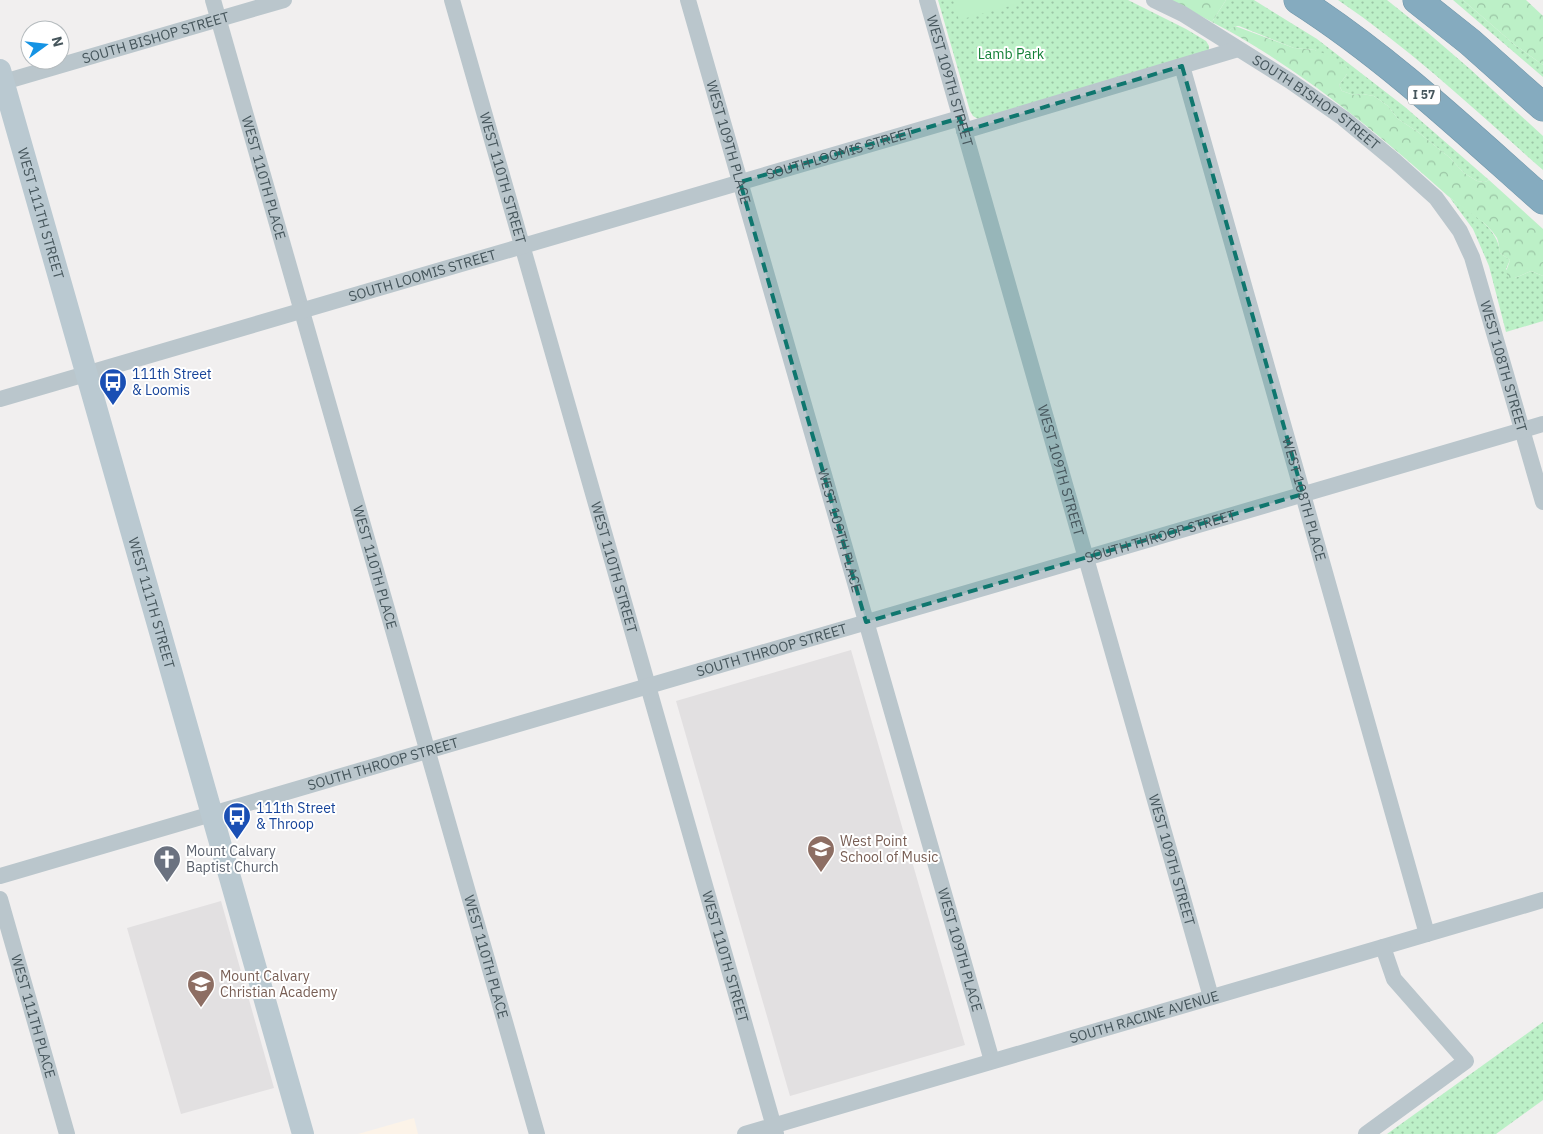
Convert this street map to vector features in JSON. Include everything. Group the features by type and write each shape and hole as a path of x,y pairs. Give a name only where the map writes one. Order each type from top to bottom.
{"highway":[{"name":"I 57","path":"1298,0 1350,35 1408,81 1543,200"},
{"path":"1417,0 1470,42 1543,107"}],"main road":[{"name":"WEST 111TH STREET","path":"1,79 303,1134"}],"street":[{"name":"WEST 110TH PLACE","path":"213,0 537,1134"},
{"name":"SOUTH BISHOP STREET","path":"1,79 284,0"},
{"name":"WEST 110TH STREET","path":"452,0 775,1130"},
{"name":"WEST 109TH PLACE","path":"688,0 992,1061"},
{"name":"WEST 109TH STREET","path":"927,0 1211,998"},
{"name":"SOUTH BISHOP STREET","path":"1154,0 1183,14 1238,48 1336,113 1396,162 1436,198 1460,231"},
{"name":"SOUTH LOOMIS STREET","path":"0,399 740,182 1182,66 1238,48"},
{"name":"WEST 108TH PLACE","path":"1182,66 1427,934"},
{"name":"WEST 108TH STREET","path":"1460,231 1480,281 1543,502"},
{"name":"SOUTH THROOP STREET","path":"0,876 1543,424"},
{"name":"WEST 111TH PLACE","path":"0,900 67,1134"},
{"name":"SOUTH RACINE AVENUE","path":"745,1134 775,1130 992,1061 1543,900"},
{"path":"1366,1134 1466,1061 1394,978 1383,947"}],"highlighted area":[{"path":"1182,66 1303,494 866,622 740,182 960,118 964,131"}],"shaded area":[{"name":"West Point School of Music","path":"851,650 965,1045 790,1096 676,701"},
{"name":"Mount Calvary Christian Academy","path":"221,901 274,1088 181,1114 127,928"},
{"path":"414,1118 418,1134 358,1134"}],"green space":[{"name":"Lamb Park","path":"938,0 1128,0 1206,41 1209,50 978,119 970,111"},
{"path":"953,0 1016,0 1017,4 959,20"},
{"path":"1171,0 1226,0 1212,22"},
{"path":"1226,0 1254,0 1317,39 1405,107 1489,180 1485,182 1477,181 1464,173 1449,157 1418,132 1398,119 1388,106 1374,96 1354,95 1342,91 1339,85 1347,74 1315,50 1294,48 1239,26 1235,26 1229,31 1212,22"},
{"path":"1338,0 1387,0 1427,32 1543,136 1543,170 1418,60"},
{"path":"1453,0 1463,0 1515,45 1543,65 1543,77"},
{"path":"1463,0 1526,0 1543,16 1543,65 1515,45"},
{"path":"1235,26 1294,48 1315,50 1333,57 1348,68 1347,74 1339,85 1342,91 1354,95 1374,96 1388,106 1398,119 1418,132 1449,157 1464,173 1477,181 1485,182 1489,180 1543,229 1543,276 1531,271 1515,278 1509,278 1507,271 1510,260 1500,253 1497,238 1487,226 1316,87 1229,31"},
{"path":"1450,198 1489,228 1498,244 1500,253 1510,260 1506,269 1515,278 1531,271 1543,276 1543,321 1506,332 1489,266 1473,229"},
{"path":"1543,1022 1543,1100 1496,1134 1387,1134"}],"place":[{"name":"111th Street & Loomis","path":"113,406"},
{"name":"111th Street & Throop","path":"237,840"},
{"name":"West Point School of Music","path":"821,873"},
{"name":"Mount Calvary Baptist Church","path":"167,883"},
{"name":"Mount Calvary Christian Academy","path":"201,1008"}]}
